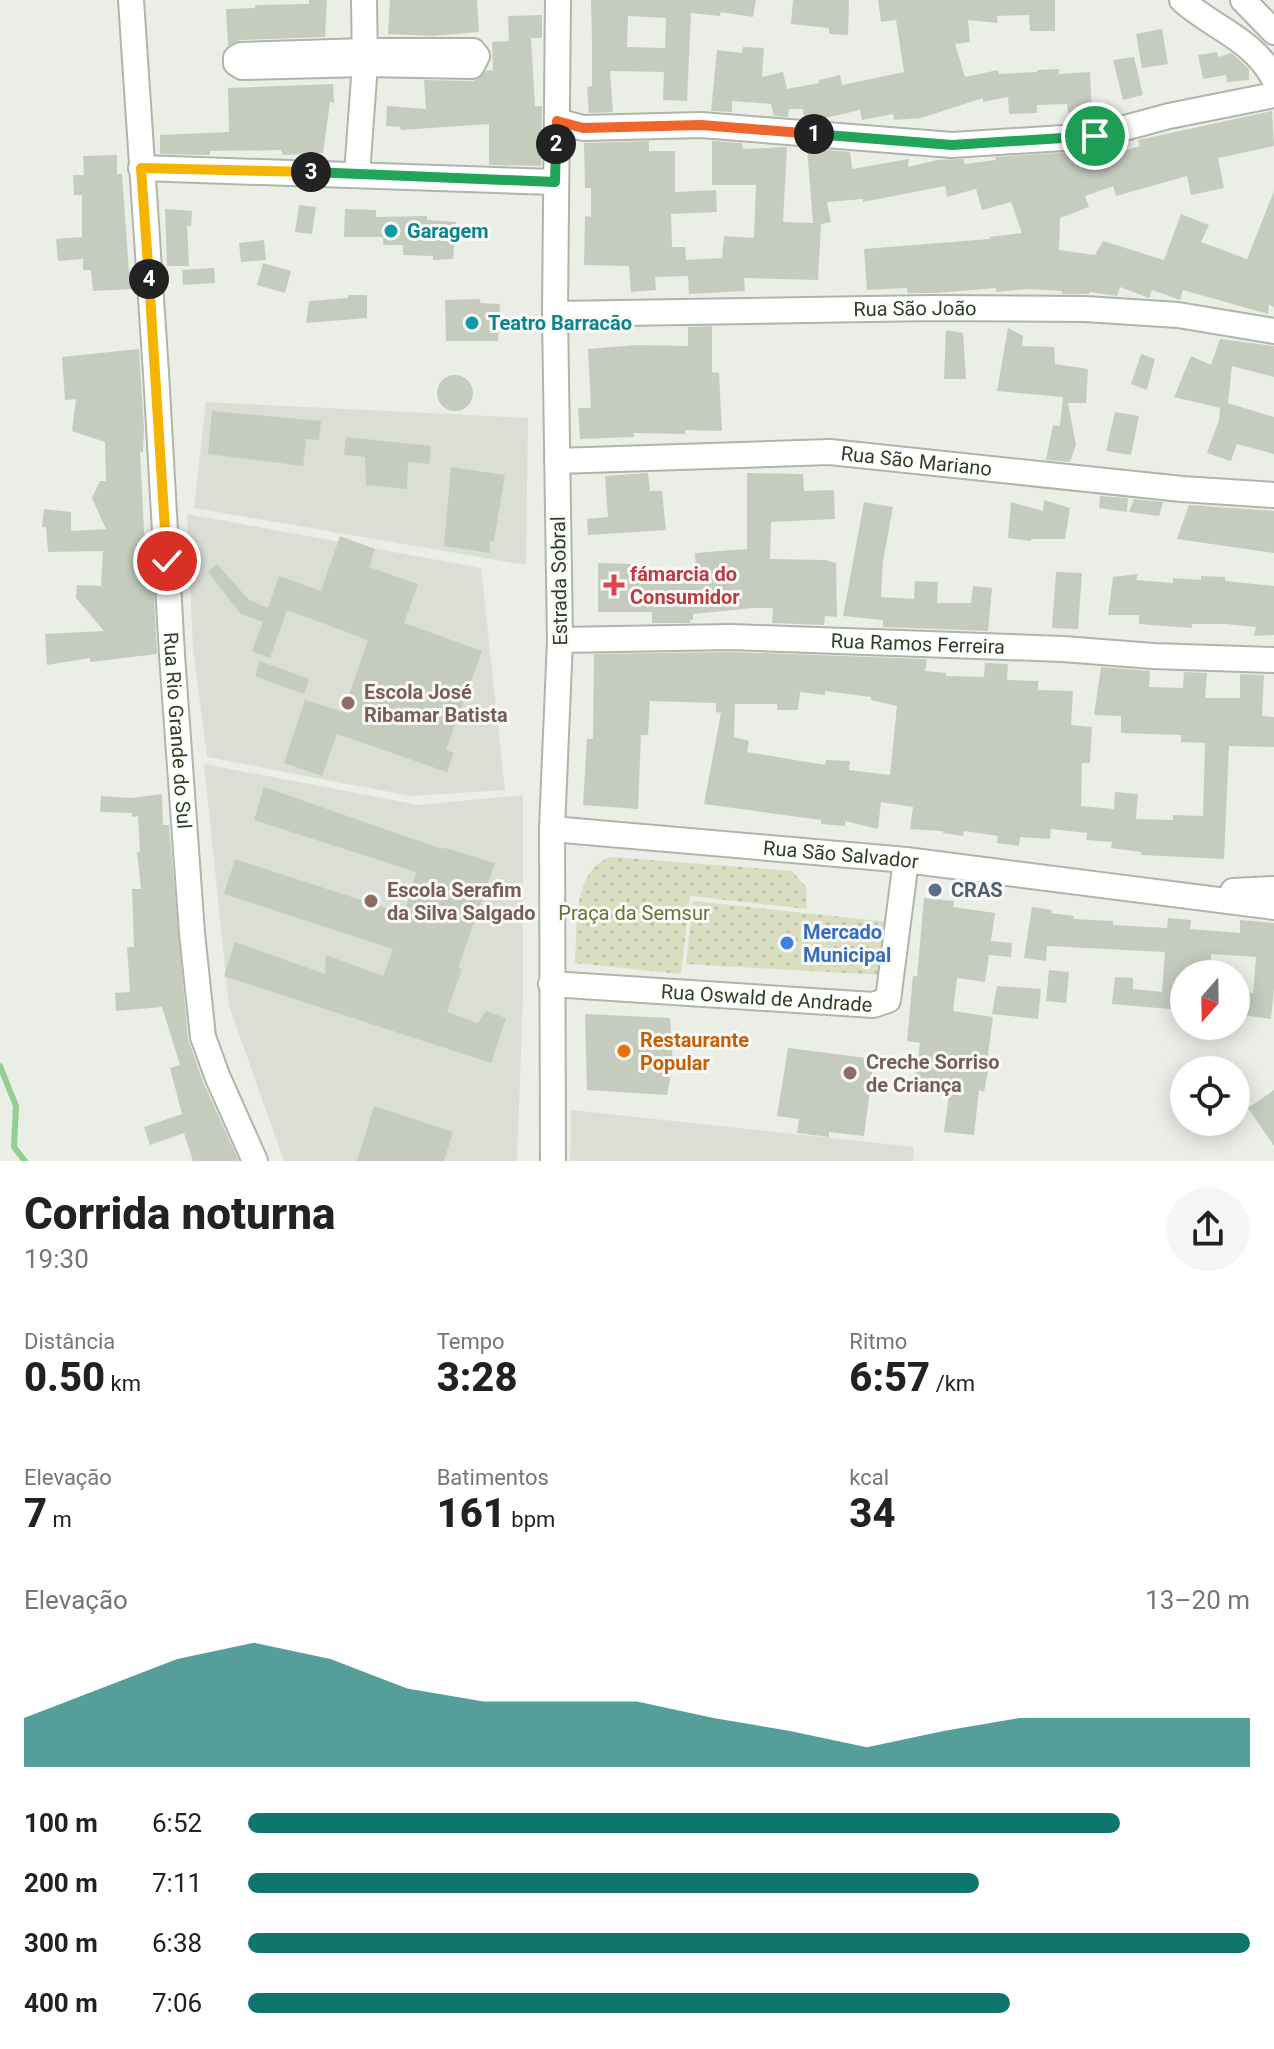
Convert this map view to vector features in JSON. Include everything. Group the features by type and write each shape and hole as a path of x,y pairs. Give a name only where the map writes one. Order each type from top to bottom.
{"street":[{"name":"Rua Rio Grande do Sul","path":"131,0 172,655 192,933 203,1037 255,1161"},
{"path":"357,174 365,58 364,0"},
{"name":"Estrada Sobral","path":"553,1161 552,829 560,640 555,314 558,0"},
{"path":"1182,0 1226,29 1267,64 1274,79"},
{"path":"1243,0 1274,32"},
{"path":"557,121 583,128 701,125 952,145 1095,136 1169,116 1274,95"},
{"path":"141,168 555,182"},
{"name":"Rua São João","path":"555,314 931,308 1085,309 1178,315 1274,331"},
{"name":"Rua São Mariano","path":"557,461 830,452 1182,489 1274,495"},
{"name":"Rua Ramos Ferreira","path":"560,640 731,637 1049,648 1153,656 1274,660"},
{"name":"Rua São Salvador","path":"552,829 906,860 1174,893"},
{"name":"Rua Oswald de Andrade","path":"551,984 873,1005 888,1000 906,860"},
{"path":"1174,893 1274,889"},
{"path":"1174,893 1274,907"}],"shaded area":[{"path":"206,402 528,418 526,565 194,508"},
{"name":"Escola José Ribamar Batista","path":"187,514 481,568 505,790 411,796 207,757 193,648"},
{"name":"Escola Serafim da Silva Salgado","path":"204,764 419,805 523,795 523,997 517,1161 284,1161 229,1006"},
{"path":"571,1110 914,1147 913,1161 570,1161"}],"green space":[{"name":"Praça da Semsur","path":"611,857 792,871 806,887 807,909 690,896 681,974 575,963 577,917 583,887 598,864"},
{"name":"Mercado Municipal","path":"693,901 889,922 882,975 686,964"}],"building":[{"path":"309,0 327,0 325,37 241,40 228,46 226,9 309,4"},
{"path":"390,0 477,0 479,32 433,36 388,34"},
{"path":"591,0 756,0 753,17 721,12 720,16 691,13 687,101 663,100 664,72 610,71 613,112 589,113 587,87 592,86","holes":["628,16 666,18 665,48 627,47"]},
{"path":"793,0 849,0 848,35 829,34 829,28 791,24"},
{"path":"878,0 1055,0 1055,31 1030,31 1029,15 997,16 998,23 968,20 970,42 955,44 965,77 998,70 999,74 1059,69 1059,74 1090,72 1092,111 1068,113 1067,104 1037,105 1037,113 1009,114 1008,97 983,102 983,98 921,118 894,120 893,114 862,120 860,110 821,119 804,118 803,109 789,109 788,117 774,116 771,104 732,101 732,112 711,111 717,50 742,53 743,47 764,48 762,77 783,72 787,89 840,75 842,85 904,72 896,20 881,22"},
{"path":"542,15 542,38 531,38 535,106 542,106 541,166 489,165 489,124 401,130 400,127 386,126 387,106 426,109 424,80 473,81 486,71 493,70 492,42 509,41 508,16"},
{"path":"1162,29 1168,64 1142,68 1136,34"},
{"path":"1217,52 1218,57 1234,55 1249,69 1249,80 1227,82 1226,75 1203,79 1198,55"},
{"path":"1134,57 1143,95 1123,100 1113,60"},
{"path":"333,84 334,103 330,102 323,153 283,155 281,150 210,151 210,155 160,154 160,135 229,132 228,88"},
{"path":"1272,111 1274,146 1218,158 1224,188 1191,195 1187,176 1116,196 1113,186 1085,196 1089,207 1060,218 1059,250 1095,255 1103,241 1164,260 1181,214 1209,225 1201,242 1247,259 1274,191 1274,307 1269,305 1268,314 1183,290 1180,300 1152,290 1149,298 1120,287 1117,296 1027,289 996,292 996,288 937,293 907,293 907,288 867,290 864,249 990,239 1022,233 1011,202 982,210 976,189 947,197 945,186 863,202 863,199 827,202 831,222 821,224 818,280 744,278 745,291 689,294 688,276 655,277 656,290 631,292 629,266 584,265 585,216 591,217 591,188 585,188 584,143 649,141 649,151 675,151 675,192 716,190 717,212 671,214 672,247 685,247 686,260 722,258 724,236 754,238 756,185 712,185 712,141 742,143 743,149 787,147 783,222 813,223 807,148 850,152 852,169 909,159 908,167 937,160 963,159 965,164 996,160 995,157 1101,150 1104,157 1140,146 1138,140"},
{"path":"117,155 117,174 122,174 129,272 134,272 135,289 93,291 91,270 83,270 83,259 58,261 56,239 82,237 82,195 74,195 73,175 84,175 83,156"},
{"path":"299,205 316,207 312,234 295,232"},
{"path":"165,209 192,211 191,226 187,226 189,266 167,266"},
{"path":"345,209 376,210 376,217 427,216 427,220 456,222 453,259 433,260 433,256 403,255 403,245 383,245 383,237 344,237"},
{"path":"264,240 266,260 241,262 239,243"},
{"path":"263,263 291,271 285,293 257,285"},
{"path":"214,268 215,283 183,285 182,270"},
{"path":"348,295 367,295 367,318 306,323 309,301 348,298"},
{"name":"Teatro Barracão","path":"479,299 481,303 500,304 498,341 446,341 445,300"},
{"path":"712,326 712,372 719,373 722,431 685,430 685,434 634,433 634,437 580,439 578,408 591,408 588,349 637,345 688,346 688,327"},
{"path":"1008,328 1023,336 1022,346 1054,347 1055,364 1088,369 1086,403 1068,403 1076,445 1070,462 1046,460 1053,425 1060,426 1063,397 997,391"},
{"path":"946,330 963,333 966,379 944,379"},
{"path":"1220,339 1274,346 1274,377 1232,366 1228,403 1274,417 1274,454 1237,444 1231,461 1207,453 1220,408 1174,397 1191,356 1211,365"},
{"path":"139,349 144,429 143,452 140,452 146,571 151,571 153,578 157,654 90,662 90,658 47,665 45,634 104,631 76,598 77,585 101,586 103,551 48,552 46,527 42,527 44,509 71,512 71,531 106,529 92,498 100,481 106,481 105,442 72,431 76,399 65,400 62,357"},
{"path":"1141,354 1155,359 1147,390 1131,384"},
{"path":"455,375 468,380 473,393 468,406 455,411 442,406 437,393 442,380"},
{"path":"212,411 321,421 319,440 306,439 303,466 208,454"},
{"path":"1115,412 1139,416 1131,455 1106,451"},
{"path":"346,437 431,446 429,464 408,462 407,489 366,485 365,457 344,455"},
{"path":"451,467 505,475 490,553 444,546"},
{"path":"648,473 650,491 662,491 666,530 588,535 587,519 608,517 605,476"},
{"path":"747,473 803,474 804,491 834,490 835,519 771,522 770,559 836,563 837,617 825,616 824,625 772,623 773,608 753,608 693,614 690,623 652,623 652,612 598,612 598,563 631,564 630,576 666,575 666,568 696,567 695,553 747,549"},
{"path":"1100,496 1128,498 1127,512 1099,508"},
{"path":"1134,499 1163,502 1159,516 1129,512"},
{"path":"1044,500 1070,508 1065,539 1031,541 1008,538 1011,502 1043,511"},
{"path":"864,502 893,507 883,561 881,597 914,599 915,581 938,582 937,603 971,603 973,586 992,588 988,631 883,627 883,620 843,616"},
{"path":"1189,505 1274,511 1274,553 1177,539"},
{"path":"340,536 375,549 369,567 418,584 404,623 482,651 446,750 454,753 447,772 337,734 322,776 284,763 305,700 343,712 368,640 287,610 270,658 252,651 263,622 241,614 208,572 217,564 249,600 268,608 279,576 321,591"},
{"path":"1056,572 1082,573 1078,629 1052,628"},
{"path":"1138,574 1136,580 1173,583 1173,578 1201,580 1201,576 1225,577 1225,581 1274,586 1274,635 1254,636 1256,627 1192,624 1192,628 1139,624 1139,615 1108,615 1113,577"},
{"path":"731,652 927,659 925,671 946,673 946,676 984,677 985,663 1008,664 1007,680 1038,681 1038,690 1073,691 1071,725 1092,727 1090,763 1082,763 1081,806 1114,809 1115,792 1138,794 1136,819 1173,820 1173,815 1203,816 1205,743 1181,742 1181,735 1121,733 1121,716 1094,715 1101,667 1150,671 1149,687 1183,688 1184,672 1207,673 1205,698 1240,698 1240,674 1264,675 1262,716 1274,717 1274,747 1229,746 1224,859 1141,855 1141,852 1111,848 1112,842 1086,840 1087,833 1051,829 1050,839 1020,837 1019,846 997,843 998,836 964,831 963,836 910,829 913,807 881,802 878,829 845,821 845,826 821,824 821,820 704,804 721,713 716,712 716,703 650,701 648,735 641,735 638,809 583,805 587,739 593,739 594,654","holes":["825,691 871,697 871,700 897,706 890,775 849,770 850,761 826,760 825,765 747,752 749,741 734,737 735,704 777,704 777,710 798,710 800,692 825,695"]},
{"path":"260,661 309,679 304,694 255,676"},
{"path":"264,787 442,849 495,863 458,968 462,969 447,1012 478,1023 486,1011 506,1018 491,1063 224,976 235,942 325,974 326,955 383,976 393,949 224,894 235,859 404,914 416,872 254,820"},
{"path":"162,794 163,825 169,825 188,1039 204,1084 239,1161 193,1161 184,1133 150,1145 144,1127 182,1114 170,1068 180,1065 162,1007 116,1011 115,993 130,992 127,947 134,947 132,889 141,889 137,852 140,852 138,816 100,812 101,796 131,798"},
{"path":"924,898 954,901 953,907 995,913 991,941 1012,943 1011,957 989,955 985,982 957,978 953,1011 993,1017 987,1061 990,1061 984,1092 979,1090 974,1135 944,1132 950,1088 915,1083 920,1043 907,1041"},
{"path":"1032,907 1074,916 1073,919 1113,921 1113,925 1167,928 1168,918 1191,920 1190,929 1240,933 1240,920 1274,923 1271,1019 1250,1016 1256,957 1211,954 1211,960 1170,960 1170,1009 1112,1004 1115,977 1133,978 1133,989 1162,992 1165,952 1047,946 1046,961 1024,958"},
{"path":"1049,970 1069,972 1066,1003 1046,1001"},
{"path":"997,986 1041,989 1038,1019 992,1014"},
{"name":"Restaurante Popular","path":"585,1014 670,1018 673,1064 667,1095 587,1090"},
{"path":"788,1048 874,1059 864,1136 829,1132 829,1137 797,1133 799,1119 777,1116"},
{"path":"1274,1090 1274,1146 1250,1111 1250,1107"},
{"path":"374,1106 453,1132 444,1161 357,1161"}],"waterway":[{"path":"0,1066 16,1106 14,1147 25,1161"}],"place":[{"name":"Garagem","path":"391,231"},
{"name":"Teatro Barracão","path":"472,323"},
{"name":"fámarcia do Consumidor","path":"614,585"},
{"name":"Escola José Ribamar Batista","path":"348,703"},
{"name":"CRAS","path":"935,890"},
{"name":"Escola Serafim da Silva Salgado","path":"371,901"},
{"name":"Mercado Municipal","path":"787,943"},
{"name":"Restaurante Popular","path":"624,1051"},
{"name":"Creche Sorriso de Criança","path":"850,1073"}],"route":[{"path":"167,561 141,168 555,182 557,121 583,128 701,125 952,145 1095,136"}]}
